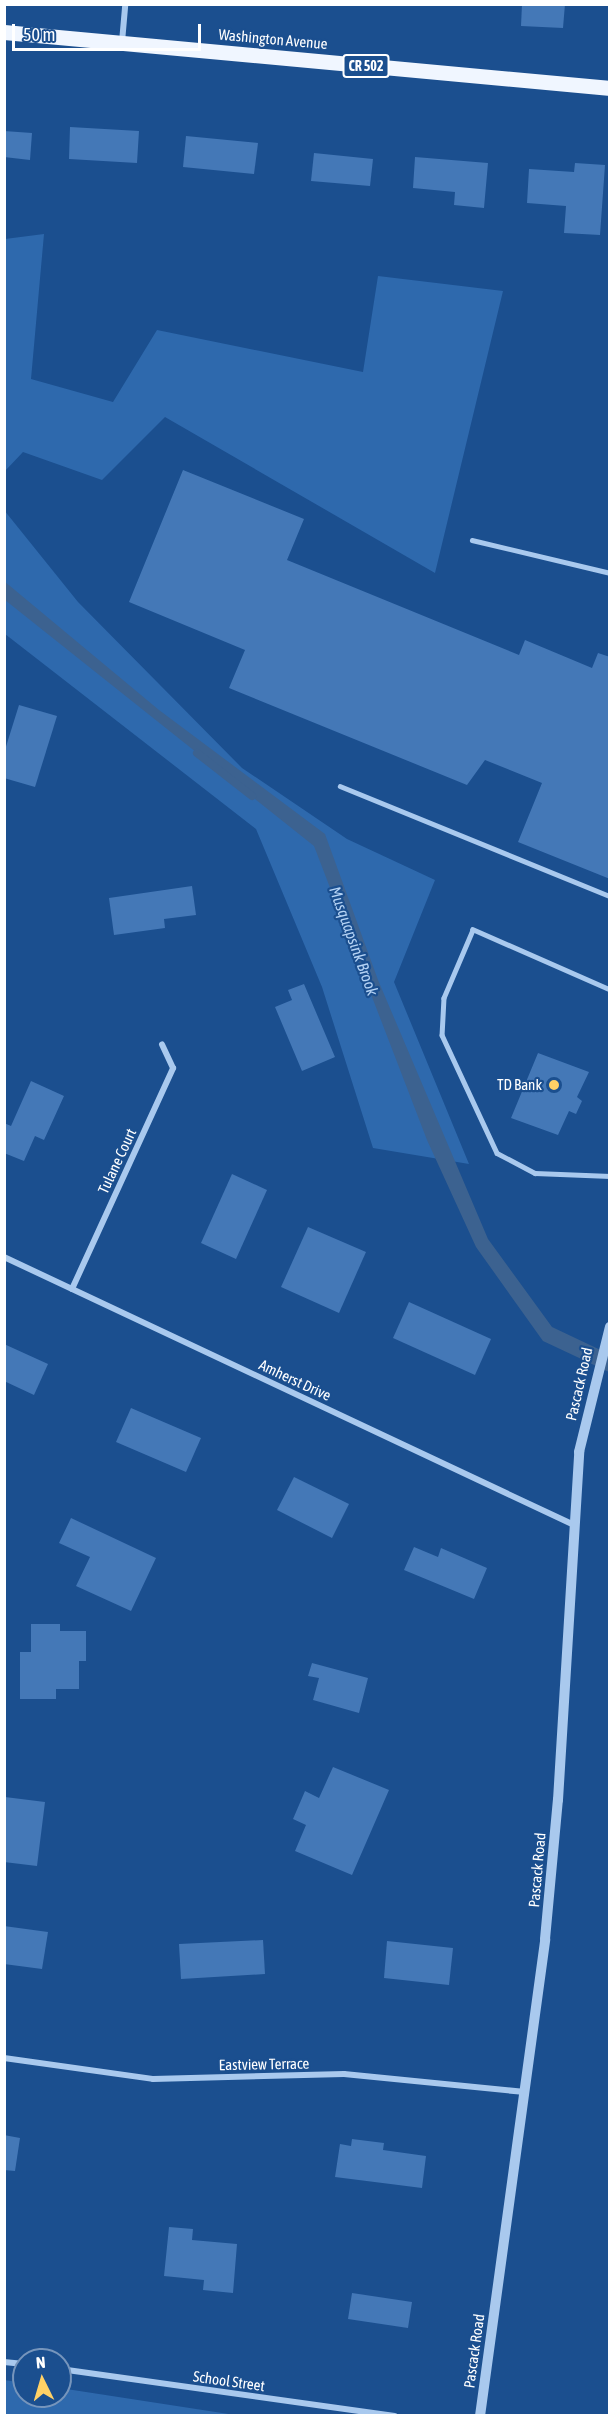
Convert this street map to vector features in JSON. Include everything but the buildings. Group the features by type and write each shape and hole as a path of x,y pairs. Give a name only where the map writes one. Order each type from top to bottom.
{"main road":[{"name":"Washington Avenue","path":"4,32 609,88"}],"street":[{"path":"122,43 125,4"},
{"name":"Tulane Court","path":"72,1289 173,1068 162,1044"},
{"name":"Amherst Drive","path":"4,1257 574,1525"},
{"name":"Pascack Road","path":"480,2415 545,1939 558,1800 579,1452 609,1329"},
{"name":"Eastview Terrace","path":"4,2058 153,2079 344,2074 525,2092"},
{"name":"School Street","path":"72,2371 395,2415"}],"lane":[{"path":"472,540 609,573"},
{"path":"340,786 609,896"},
{"path":"609,990 473,930 444,998 442,1035 497,1153 535,1173 609,1176"}],"shaded area":[{"path":"44,234 31,379 113,402 157,330 363,372 378,276 503,291 435,573 165,417 102,480 23,452 5,471 5,239"},
{"path":"4,510 78,602 242,768 347,839 435,880 394,982 469,1164 373,1148 322,987 256,829 5,634"},
{"path":"4,2380 12,2381 12,2408 72,2408 72,2390 235,2415 5,2415"}],"water":[{"path":"4,581 159,710 325,834 378,980 488,1239 552,1327 609,1354 609,1372 543,1341 476,1247 427,1140 314,846 5,600"}],"waterway":[{"name":"Musquapsink Brook","path":"197,753 252,796"}],"place":[{"name":"TD Bank","path":"554,1085"}]}
